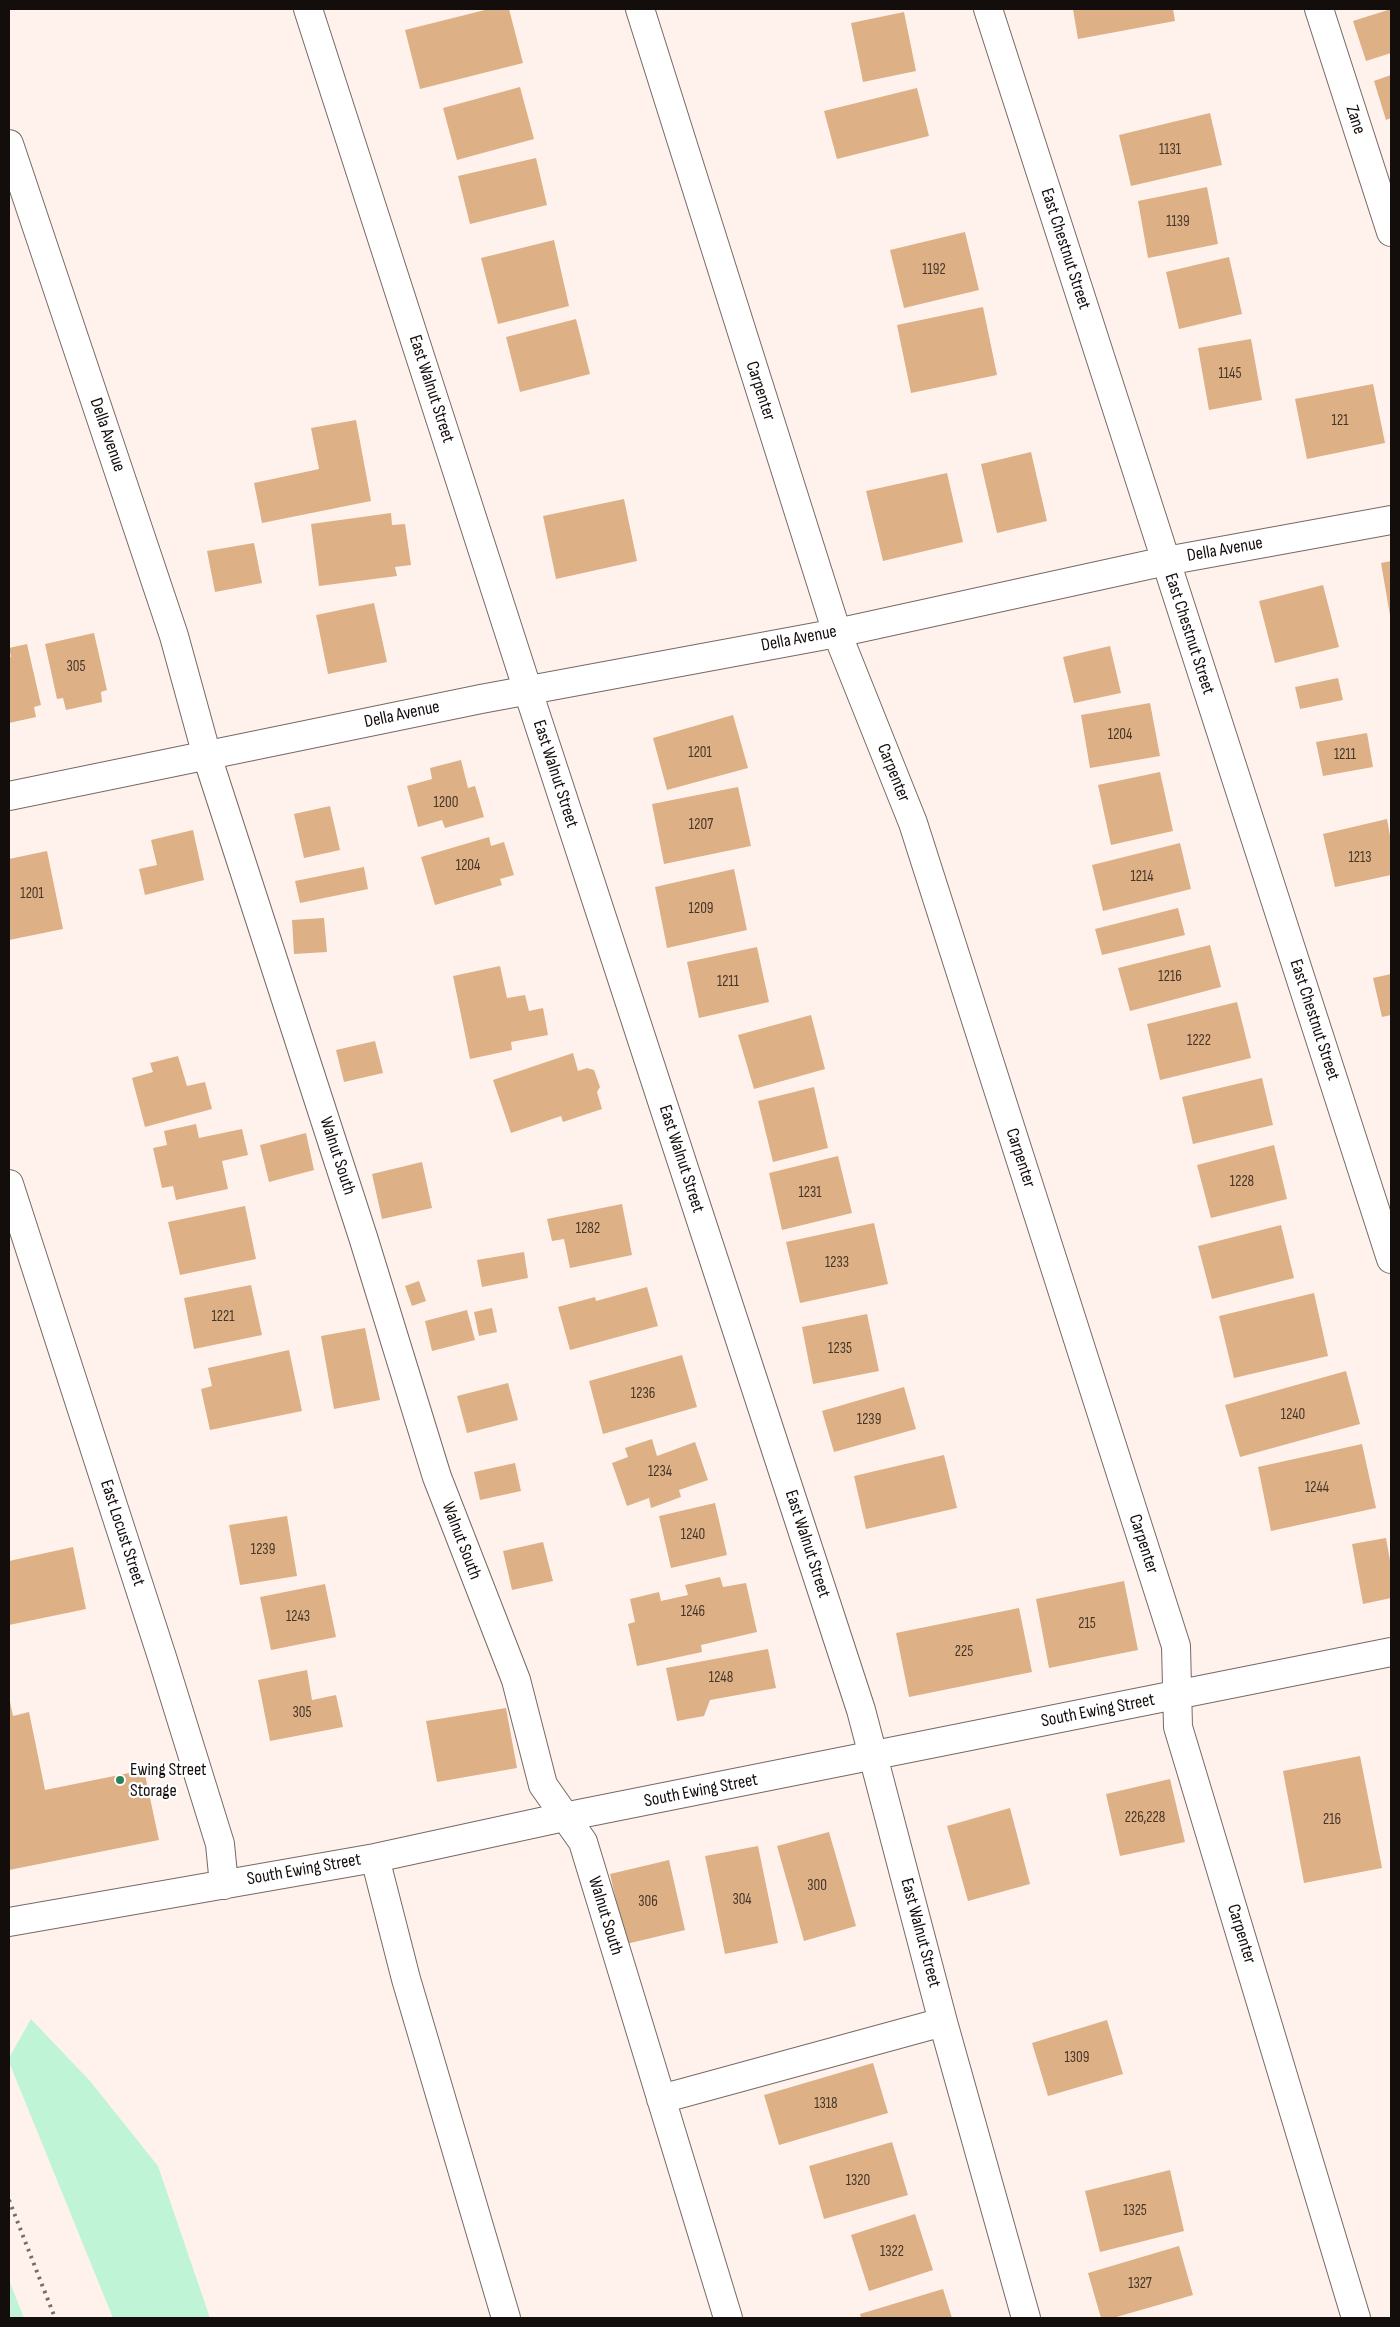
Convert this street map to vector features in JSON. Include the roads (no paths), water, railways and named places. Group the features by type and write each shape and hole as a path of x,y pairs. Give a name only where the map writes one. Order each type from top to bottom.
{"street":[{"name":"East Walnut Street","path":"308,9 528,691 861,1710 943,2022 1026,2318"},
{"name":"Carpenter","path":"640,9 837,633 913,823 1176,1646 1178,1727 1356,2318"},
{"name":"East Chestnut Street","path":"988,9 1391,1259"},
{"name":"Zane","path":"1319,9 1391,227"},
{"name":"Della Avenue","path":"9,144 174,636 207,756"},
{"name":"Della Avenue","path":"9,796 528,691 837,633 1166,561 1391,520"},
{"name":"Walnut South","path":"207,756 363,1237 437,1477 516,1680 543,1785 564,1818 583,1842 728,2318"},
{"name":"East Locust Street","path":"9,1184 215,1826 220,1844 224,1885"},
{"name":"South Ewing Street","path":"9,1922 375,1858 873,1755 1391,1652"},
{"path":"375,1858 406,1979 506,2318"},
{"path":"661,2099 943,2022"}],"railway":[{"path":"9,2200 55,2318"}],"place":[{"name":"Ewing Street Storage","path":"120,1780"}]}
